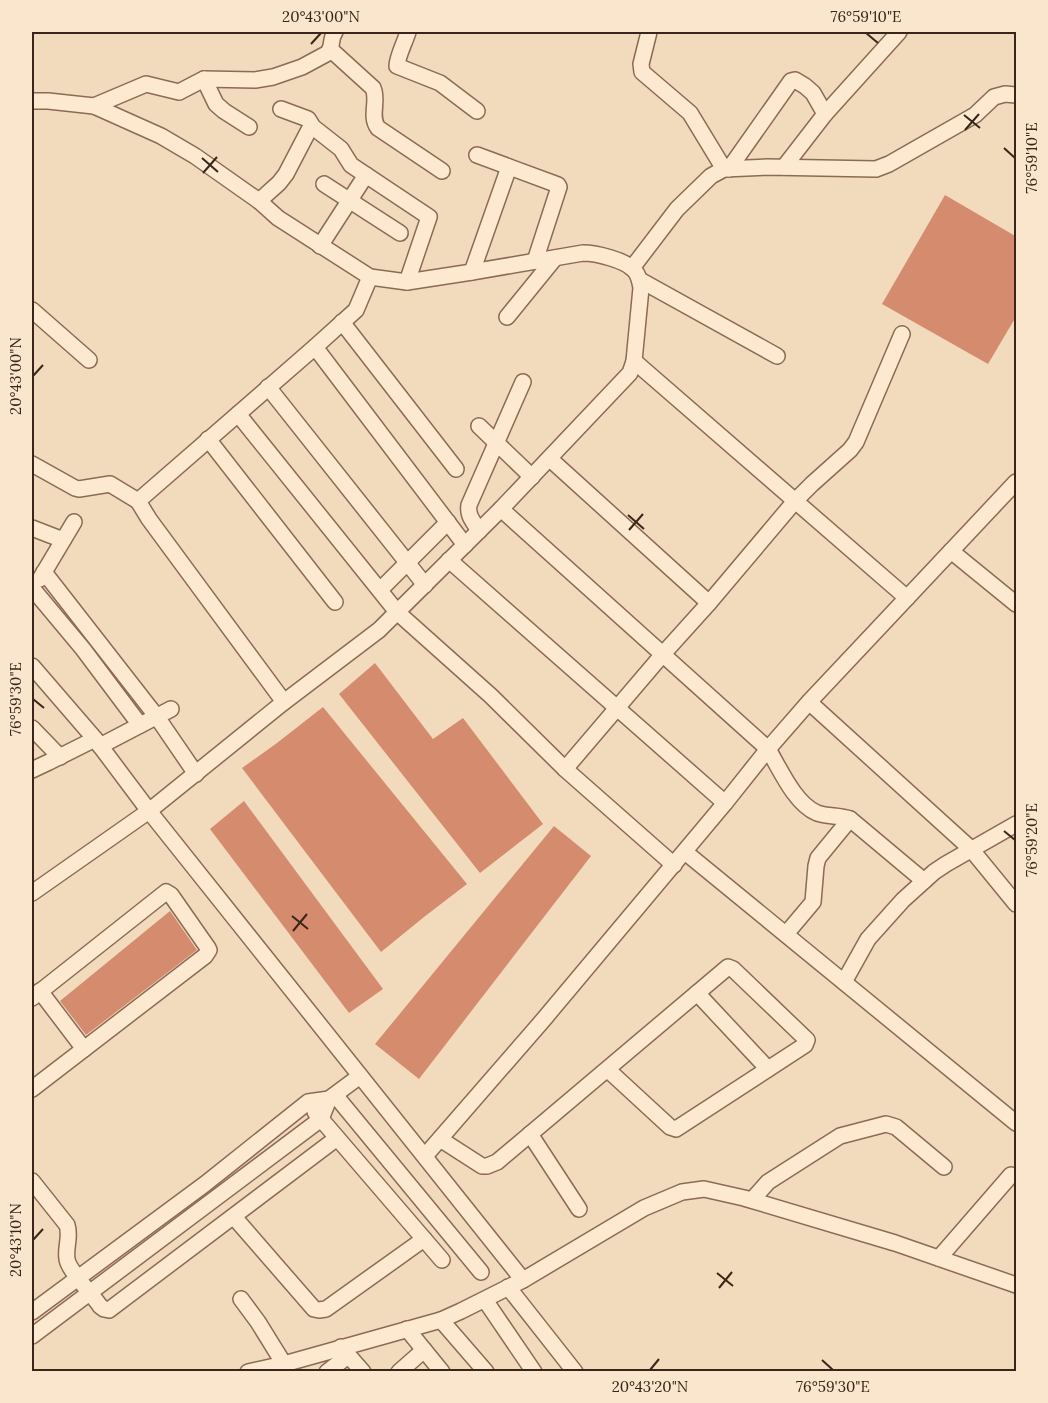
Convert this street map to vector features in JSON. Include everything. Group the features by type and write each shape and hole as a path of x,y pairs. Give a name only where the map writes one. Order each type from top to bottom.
{"street":[{"path":"94,106 144,84 179,92 204,80 255,80 273,77 302,67 326,54 330,49 331,39 335,32"},
{"path":"408,32 397,66 440,83 477,111"},
{"path":"649,32 641,64 642,72 690,114 727,169"},
{"path":"784,167 825,114 898,32"},
{"path":"330,49 373,88 376,93 374,120 378,128 442,171"},
{"path":"204,80 216,104 249,127"},
{"path":"727,169 792,81 795,80 809,89 825,114"},
{"path":"636,274 677,209 711,176 727,169 784,167 870,169 883,167 975,115 994,98 1005,94 1017,95"},
{"path":"32,101 94,106 161,136 195,156 259,201 278,218 370,277 407,282 592,253 616,261 777,356"},
{"path":"281,109 307,118 311,126 341,149 351,165 429,217 407,282"},
{"path":"259,201 286,174 311,126"},
{"path":"477,155 558,184 559,187 535,261"},
{"path":"472,272 508,167"},
{"path":"320,246 366,175"},
{"path":"324,184 400,233"},
{"path":"507,317 555,258"},
{"path":"32,893 149,810 284,702 379,630 550,459 630,373 634,361 641,288 636,274"},
{"path":"138,501 356,310 370,277"},
{"path":"32,310 89,360"},
{"path":"342,322 456,469"},
{"path":"565,769 795,501 850,450 856,442 902,334"},
{"path":"315,348 465,545"},
{"path":"634,361 907,598"},
{"path":"479,531 468,512 469,505 524,382"},
{"path":"268,387 425,585"},
{"path":"238,414 397,612 491,696 565,769 674,865"},
{"path":"479,426 532,477"},
{"path":"208,439 335,602"},
{"path":"550,459 709,603"},
{"path":"32,464 75,488 110,484 138,501 148,519 284,702"},
{"path":"425,1156 544,1019 810,702 1017,482"},
{"path":"501,509 768,750 789,784 807,807 823,815 850,819 924,881"},
{"path":"74,522 32,589 83,649 140,725"},
{"path":"380,590 448,522"},
{"path":"32,528 63,540"},
{"path":"951,551 1017,604"},
{"path":"449,560 725,803"},
{"path":"44,572 157,717 196,774"},
{"path":"32,666 98,742 149,810 523,1280"},
{"path":"810,702 971,849 1017,904"},
{"path":"32,770 140,725 171,709"},
{"path":"32,728 60,757"},
{"path":"786,934 813,902 818,858 850,819"},
{"path":"844,982 868,939 903,900 946,864 1017,824"},
{"path":"685,852 1017,1123"},
{"path":"32,1089 207,953 208,948 171,895 166,892 36,994 84,1048"},
{"path":"440,1139 477,1164 487,1166 497,1162 725,968 730,967 807,1040 805,1045 676,1129 670,1127 607,1070"},
{"path":"697,993 768,1069"},
{"path":"47,1324 33,1308 78,1278 205,1184 308,1102 332,1097 360,1076"},
{"path":"32,1336 321,1119 332,1097"},
{"path":"332,1097 482,1272"},
{"path":"308,1102 442,1260"},
{"path":"752,1200 768,1182 840,1136 886,1124 896,1127 944,1167"},
{"path":"531,1134 579,1209"},
{"path":"32,1181 67,1225 69,1266 104,1309 109,1310 337,1138"},
{"path":"939,1258 1011,1175"},
{"path":"205,1184 216,1199"},
{"path":"248,1371 344,1352 407,1329 441,1320 523,1280 644,1208 682,1192 704,1190 752,1200 895,1243 1017,1285"},
{"path":"234,1217 314,1309 319,1310 326,1309 424,1239"},
{"path":"508,1287 575,1371"},
{"path":"241,1299 284,1364"},
{"path":"485,1299 534,1371"},
{"path":"441,1320 486,1371"},
{"path":"407,1329 442,1371"},
{"path":"399,1371 424,1350"},
{"path":"327,1371 344,1352"},
{"path":"344,1352 363,1371"}],"building":[{"path":"945,195 1017,237 1017,315 988,364 882,304"},
{"path":"375,663 433,739 463,718 543,824 480,873 339,694"},
{"path":"323,707 467,884 381,952 242,768"},
{"path":"244,801 383,989 349,1013 210,829"},
{"path":"554,826 591,856 419,1079 375,1044"},
{"path":"170,911 197,950 86,1035 60,1001"}]}
